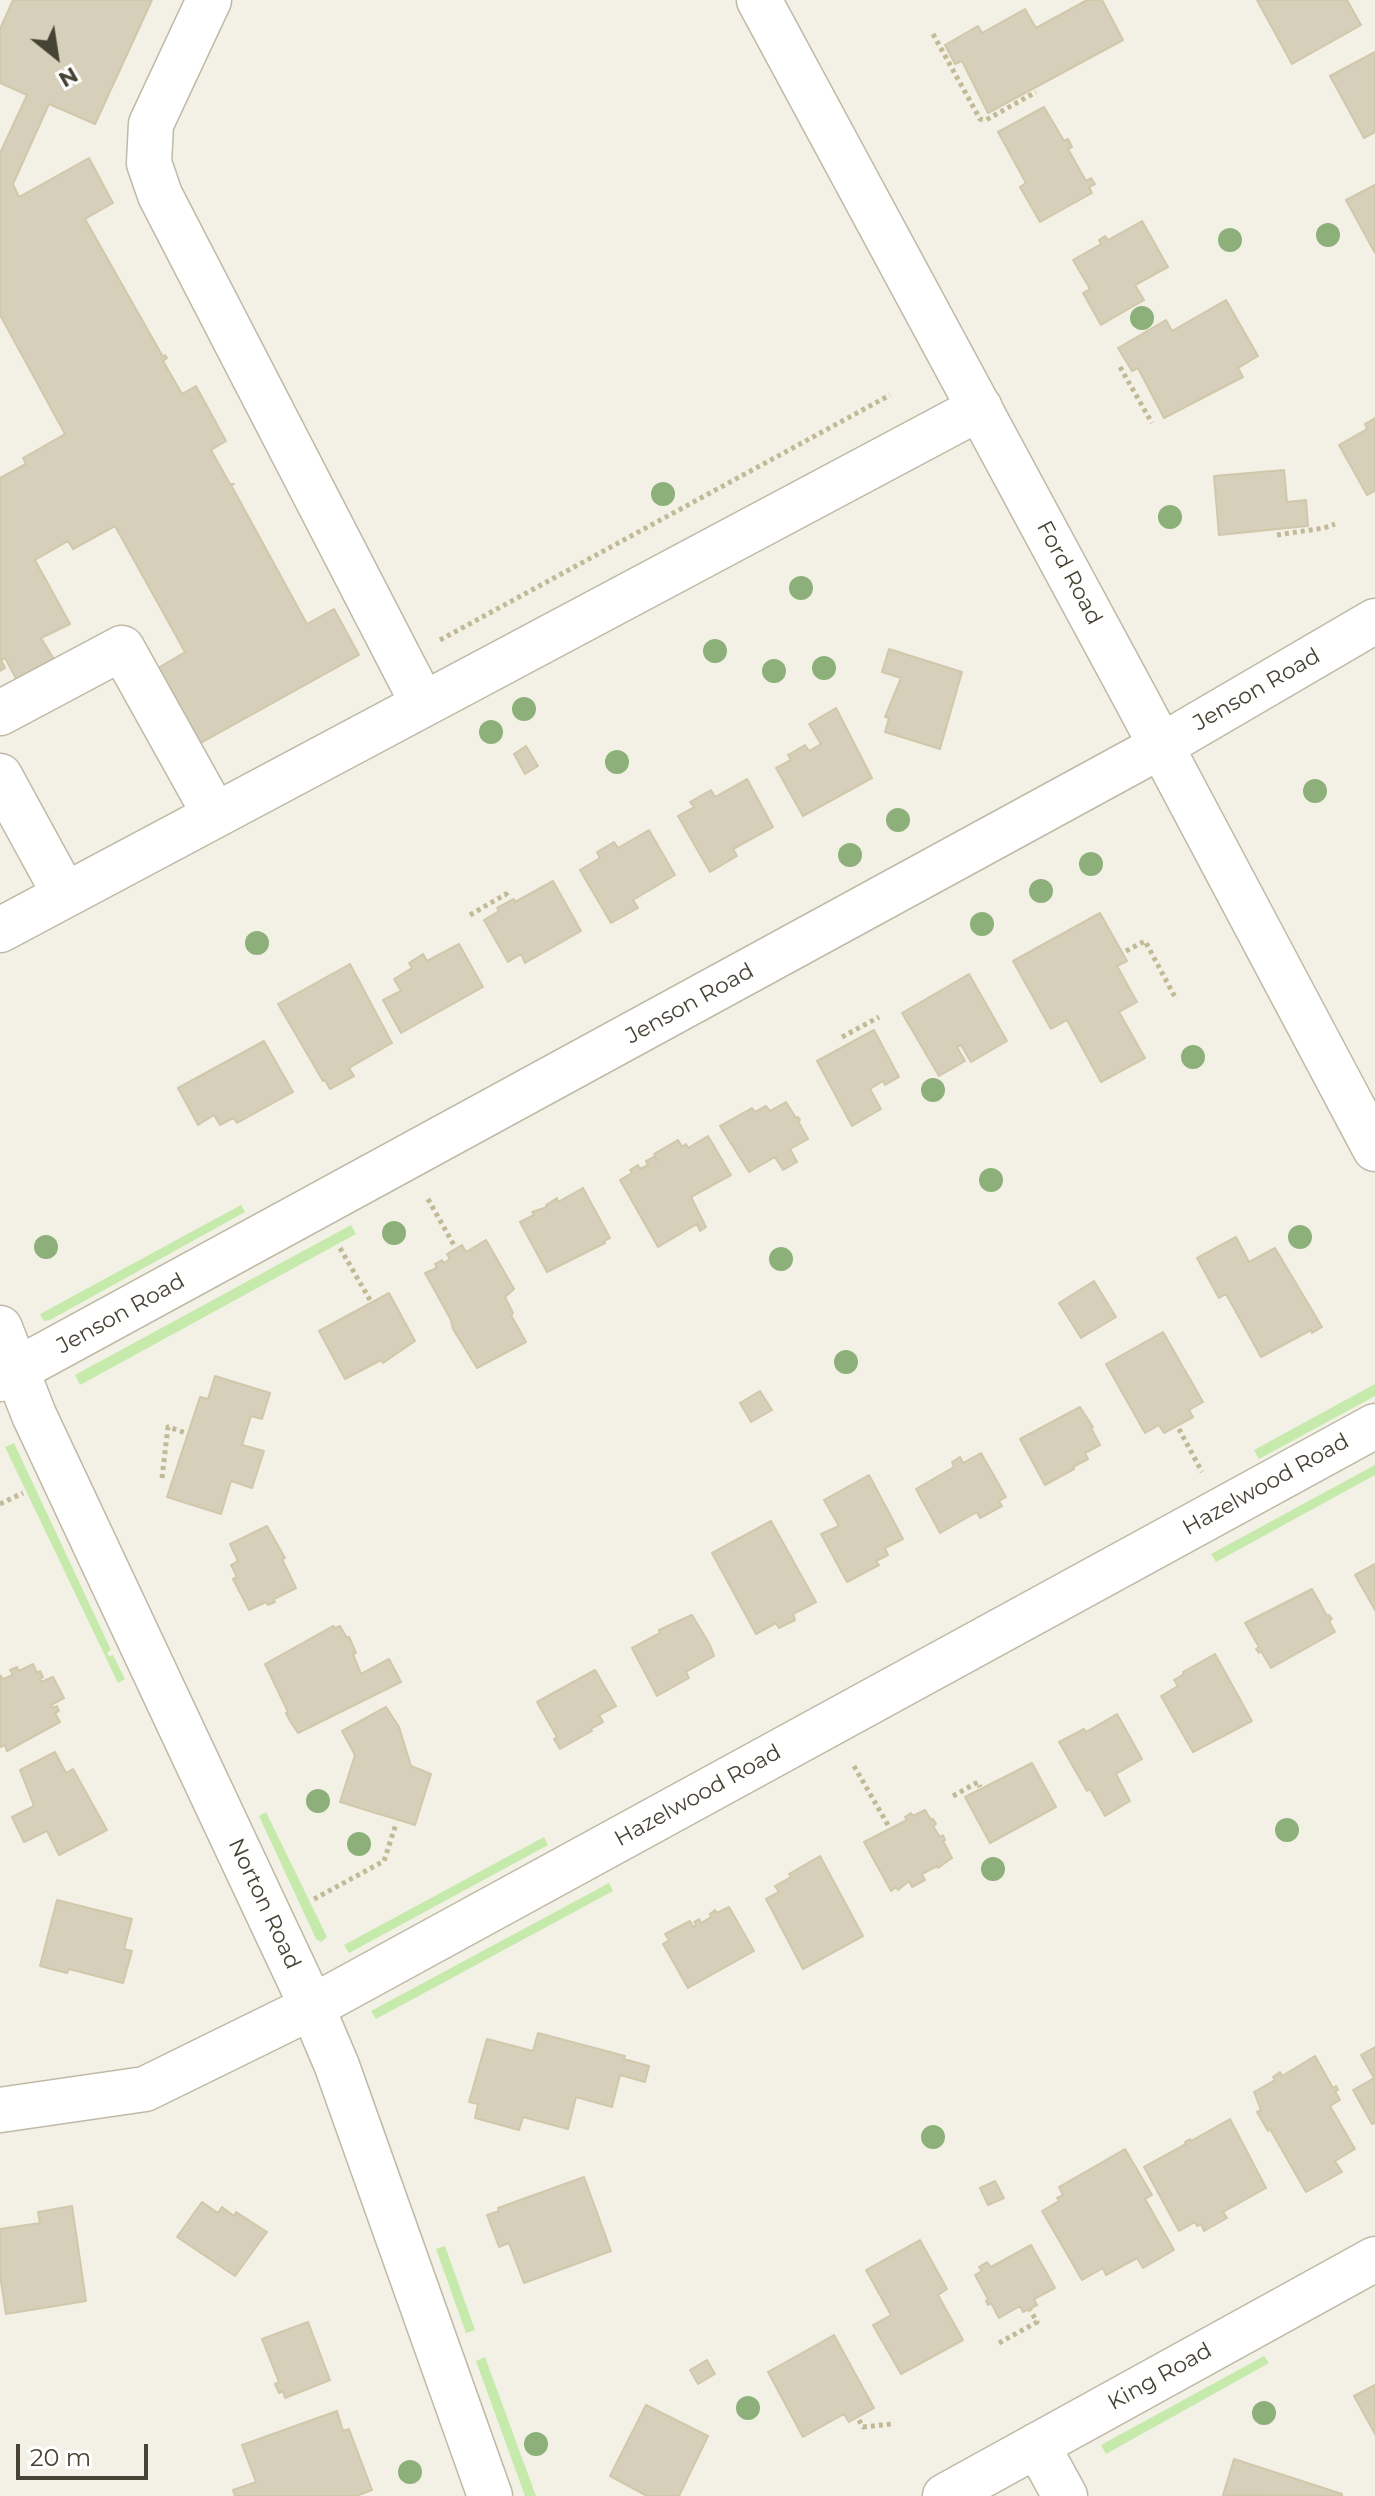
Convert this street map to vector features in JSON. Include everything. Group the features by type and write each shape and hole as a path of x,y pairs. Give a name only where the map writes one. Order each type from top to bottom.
{"street":[{"path":"209,0 151,124 149,163 160,195 423,704"},
{"name":"Ford Road","path":"759,0 1375,1149"},
{"path":"0,930 980,408"},
{"name":"Jenson Road","path":"8,1375 1161,746 1375,621"},
{"path":"0,713 122,648 215,815"},
{"path":"0,776 65,895"},
{"name":"Norton Road","path":"0,1328 8,1375 312,2007 337,2066 490,2496"},
{"name":"Hazelwood Road","path":"0,2110 145,2089 312,2007 1375,1426"},
{"name":"King Road","path":"945,2496 1375,2259"},
{"path":"1037,2445 1065,2496"}],"path":[{"path":"933,34 980,119 986,120 1036,92"},
{"path":"1120,367 1152,423"},
{"path":"401,661 890,395"},
{"path":"1277,535 1335,524"},
{"path":"470,915 506,894 510,899"},
{"path":"1126,951 1145,941 1176,999"},
{"path":"842,1037 879,1017"},
{"path":"428,1199 455,1247"},
{"path":"340,1248 370,1300"},
{"path":"162,1478 168,1427 186,1433"},
{"path":"1179,1429 1203,1473"},
{"path":"0,1504 23,1493"},
{"path":"854,1766 888,1825"},
{"path":"953,1796 978,1782 980,1787"},
{"path":"314,1899 384,1861 396,1824"},
{"path":"999,2343 1037,2322 1030,2310"},
{"path":"859,2420 863,2427 892,2424"}],"green space":[{"path":"241,1205 245,1212 50,1320 44,1321 40,1314"},
{"path":"351,1225 356,1234 80,1385 75,1375"},
{"path":"1375,1384 1375,1396 1259,1459 1254,1450"},
{"path":"14,1443 111,1650 107,1653 113,1655 125,1679 118,1683 5,1447"},
{"path":"1375,1465 1375,1475 1216,1562 1211,1554"},
{"path":"266,1812 327,1937 321,1942 316,1939 259,1816"},
{"path":"544,1837 548,1845 349,1953 344,1945"},
{"path":"609,1883 613,1891 376,2019 371,2011"},
{"path":"445,2246 475,2330 466,2333 436,2249"},
{"path":"1264,2356 1269,2363 1106,2454 1101,2445"},
{"path":"485,2357 536,2496 525,2496 476,2361"}],"building":[{"path":"13,0 152,0 95,124 49,104 13,184 19,197 89,158 113,203 85,219 163,357 165,355 167,358 163,361 182,394 196,386 226,441 211,450 230,484 234,484 231,485 307,624 334,609 359,655 199,744 158,668 185,652 115,526 73,549 68,541 35,560 70,624 41,638 55,661 18,682 5,658 1,660 5,668 0,671 0,478 26,464 23,458 65,434 0,315 0,153 27,95 0,83 0,29"},
{"path":"1087,0 1102,0 1123,40 988,113 962,61 955,64 945,45 978,26 982,33 1025,9 1036,28"},
{"path":"1257,0 1347,0 1361,25 1292,64"},
{"path":"1375,52 1375,132 1364,138 1330,76"},
{"path":"1044,107 1064,141 1068,139 1072,147 1068,149 1086,181 1091,178 1095,184 1089,187 1092,193 1040,222 1020,187 1026,183 998,132"},
{"path":"1375,185 1375,253 1346,200"},
{"path":"1142,221 1168,267 1135,285 1144,300 1101,325 1083,293 1090,289 1073,260 1101,244 1099,240 1105,236 1108,240"},
{"path":"1226,300 1258,356 1238,368 1243,377 1164,418 1138,368 1132,371 1118,348 1166,320 1172,331"},
{"path":"1375,418 1375,491 1367,495 1339,445 1367,429 1365,424"},
{"path":"1284,470 1287,502 1306,500 1308,526 1219,535 1214,476"},
{"path":"889,649 962,672 940,749 885,732 889,718 885,717 901,678 882,672"},
{"path":"836,708 872,778 803,816 776,768 791,760 788,755 805,745 809,751 821,744 809,724"},
{"path":"526,746 538,766 525,774 514,754"},
{"path":"747,779 773,827 733,849 737,856 710,872 678,816 694,807 690,802 711,790 715,797"},
{"path":"649,830 675,875 633,900 638,908 611,923 580,870 600,858 597,852 614,842 618,848"},
{"path":"553,881 581,931 525,963 521,954 508,962 484,920 499,911 497,908 514,899 515,902"},
{"path":"1100,913 1127,961 1117,966 1137,1002 1119,1012 1145,1058 1101,1082 1067,1020 1051,1029 1013,961"},
{"path":"459,944 483,987 401,1033 383,1000 401,991 394,979 412,968 409,963 423,954 427,961"},
{"path":"350,964 392,1043 349,1068 354,1076 330,1089 278,1004"},
{"path":"969,974 1007,1041 971,1062 961,1045 957,1047 965,1061 939,1076 902,1013"},
{"path":"874,1030 899,1077 885,1085 883,1081 870,1089 881,1109 852,1126 817,1061"},
{"path":"264,1041 293,1092 237,1123 233,1118 220,1125 214,1115 198,1125 178,1088"},
{"path":"786,1102 800,1120 808,1139 790,1149 797,1162 783,1170 775,1157 749,1172 720,1126 752,1108 755,1112 766,1106 770,1111"},
{"path":"708,1136 731,1175 691,1197 706,1227 700,1231 697,1224 658,1247 620,1180 638,1165 640,1169 648,1165 646,1161 678,1140 682,1147 686,1144 688,1148"},
{"path":"583,1188 610,1238 547,1272 520,1222 557,1198 558,1202"},
{"path":"1236,1237 1249,1262 1275,1248 1322,1327 1261,1357 1226,1294 1219,1298 1197,1258"},
{"path":"486,1240 514,1289 505,1297 526,1342 477,1368 425,1273 437,1268 435,1264 442,1260 444,1263 450,1259 447,1254 462,1245 466,1252"},
{"path":"1094,1281 1116,1317 1081,1338 1059,1303"},
{"path":"389,1293 415,1341 383,1363 381,1360 345,1379 319,1331"},
{"path":"1163,1332 1203,1402 1189,1410 1193,1417 1164,1433 1159,1425 1145,1433 1106,1364"},
{"path":"215,1376 270,1393 262,1419 251,1416 242,1445 264,1451 252,1488 231,1481 221,1514 167,1497 200,1397 208,1399"},
{"path":"760,1391 772,1410 751,1422 740,1403"},
{"path":"1080,1407 1100,1445 1085,1453 1088,1459 1045,1485 1020,1439"},
{"path":"981,1453 1006,1497 999,1501 1002,1506 980,1518 977,1512 940,1533 916,1489 954,1467 952,1462 960,1457 963,1463"},
{"path":"869,1475 903,1539 885,1548 888,1555 876,1561 879,1565 847,1582 821,1534 839,1526 824,1500"},
{"path":"771,1521 816,1602 793,1614 795,1620 779,1628 776,1623 756,1634 712,1553"},
{"path":"267,1526 285,1558 282,1559 296,1588 274,1599 275,1602 268,1605 266,1602 249,1610 233,1579 237,1577 231,1565 238,1561 230,1544"},
{"path":"1375,1564 1375,1610 1355,1575"},
{"path":"1312,1589 1327,1616 1332,1619 1329,1621 1335,1632 1271,1668 1261,1651 1259,1653 1256,1649 1259,1647 1245,1623"},
{"path":"692,1615 714,1656 686,1672 689,1678 657,1696 632,1648 660,1633 659,1630"},
{"path":"333,1626 340,1626 349,1637 361,1674 389,1659 401,1682 298,1733 265,1664"},
{"path":"1215,1654 1252,1721 1193,1752 1161,1696 1178,1686 1174,1680 1183,1672"},
{"path":"33,1664 43,1677 41,1682 53,1677 64,1698 51,1705 53,1708 57,1706 59,1711 55,1713 60,1722 7,1751 5,1745 0,1747 0,1675 3,1679 13,1675 10,1670 17,1667 19,1671"},
{"path":"595,1670 616,1706 599,1715 603,1722 590,1729 592,1731 560,1749 554,1739 557,1737 537,1702"},
{"path":"386,1707 399,1727 411,1766 431,1774 415,1825 340,1802 355,1755 342,1731"},
{"path":"1117,1714 1142,1759 1116,1774 1130,1801 1105,1816 1059,1742 1084,1729 1086,1732"},
{"path":"55,1752 66,1773 73,1769 107,1830 59,1855 47,1831 24,1842 12,1817 34,1806 20,1770"},
{"path":"1032,1763 1056,1807 990,1843 965,1797"},
{"path":"925,1810 936,1824 933,1826 940,1837 943,1835 952,1858 922,1874 925,1880 912,1887 909,1881 898,1890 896,1887 891,1891 864,1842 907,1820 905,1817 911,1813 913,1816"},
{"path":"820,1856 863,1936 803,1969 766,1899 779,1892 775,1886 791,1877 789,1874"},
{"path":"57,1900 132,1919 124,1949 132,1951 123,1983 69,1969 67,1973 40,1966"},
{"path":"729,1907 754,1951 688,1988 663,1944 669,1940 665,1934 690,1921 693,1927 696,1925 694,1922 699,1919 701,1923 711,1917 715,1910 717,1913"},
{"path":"538,2033 625,2056 624,2059 649,2066 645,2082 620,2075 612,2107 576,2097 568,2129 523,2117 519,2130 475,2118 478,2104 469,2102 487,2039 533,2051"},
{"path":"1375,2047 1375,2123 1372,2124 1353,2090 1374,2078 1361,2055"},
{"path":"1315,2056 1333,2088 1336,2086 1338,2090 1335,2091 1340,2100 1330,2106 1355,2149 1335,2161 1342,2172 1306,2192 1257,2112 1261,2110 1254,2092 1275,2080 1273,2077 1280,2072 1282,2076"},
{"path":"1230,2119 1266,2188 1223,2212 1227,2218 1204,2231 1201,2224 1197,2226 1195,2222 1179,2231 1144,2167"},
{"path":"1125,2149 1152,2195 1145,2199 1174,2250 1143,2268 1137,2258 1106,2275 1103,2268 1082,2280 1042,2211 1059,2201 1057,2198 1063,2195 1059,2187"},
{"path":"584,2177 611,2251 524,2283 509,2243 499,2247 487,2215 499,2211 498,2208"},
{"path":"995,2181 1004,2198 988,2205 980,2188"},
{"path":"202,2202 218,2213 222,2207 234,2216 236,2212 267,2232 235,2276 177,2237"},
{"path":"72,2206 86,2301 6,2314 0,2275 0,2229 40,2223 38,2212"},
{"path":"920,2240 947,2289 938,2295 963,2340 901,2374 873,2325 891,2315 866,2270"},
{"path":"1031,2245 1055,2288 1034,2299 1037,2305 1023,2312 1020,2306 999,2318 991,2303 988,2305 975,2275 982,2271 979,2267 987,2262 991,2267"},
{"path":"308,2322 330,2380 285,2398 283,2391 279,2393 275,2384 279,2382 262,2339"},
{"path":"834,2335 874,2408 849,2422 844,2414 803,2437 768,2372"},
{"path":"707,2360 715,2374 698,2384 690,2370"},
{"path":"1375,2385 1375,2434 1354,2396"},
{"path":"646,2405 708,2436 679,2496 647,2496 610,2476"},
{"path":"337,2411 343,2431 349,2429 372,2490 356,2496 235,2496 233,2490 256,2482 242,2445"},
{"path":"1234,2459 1342,2494 1342,2496 1223,2495"}]}
